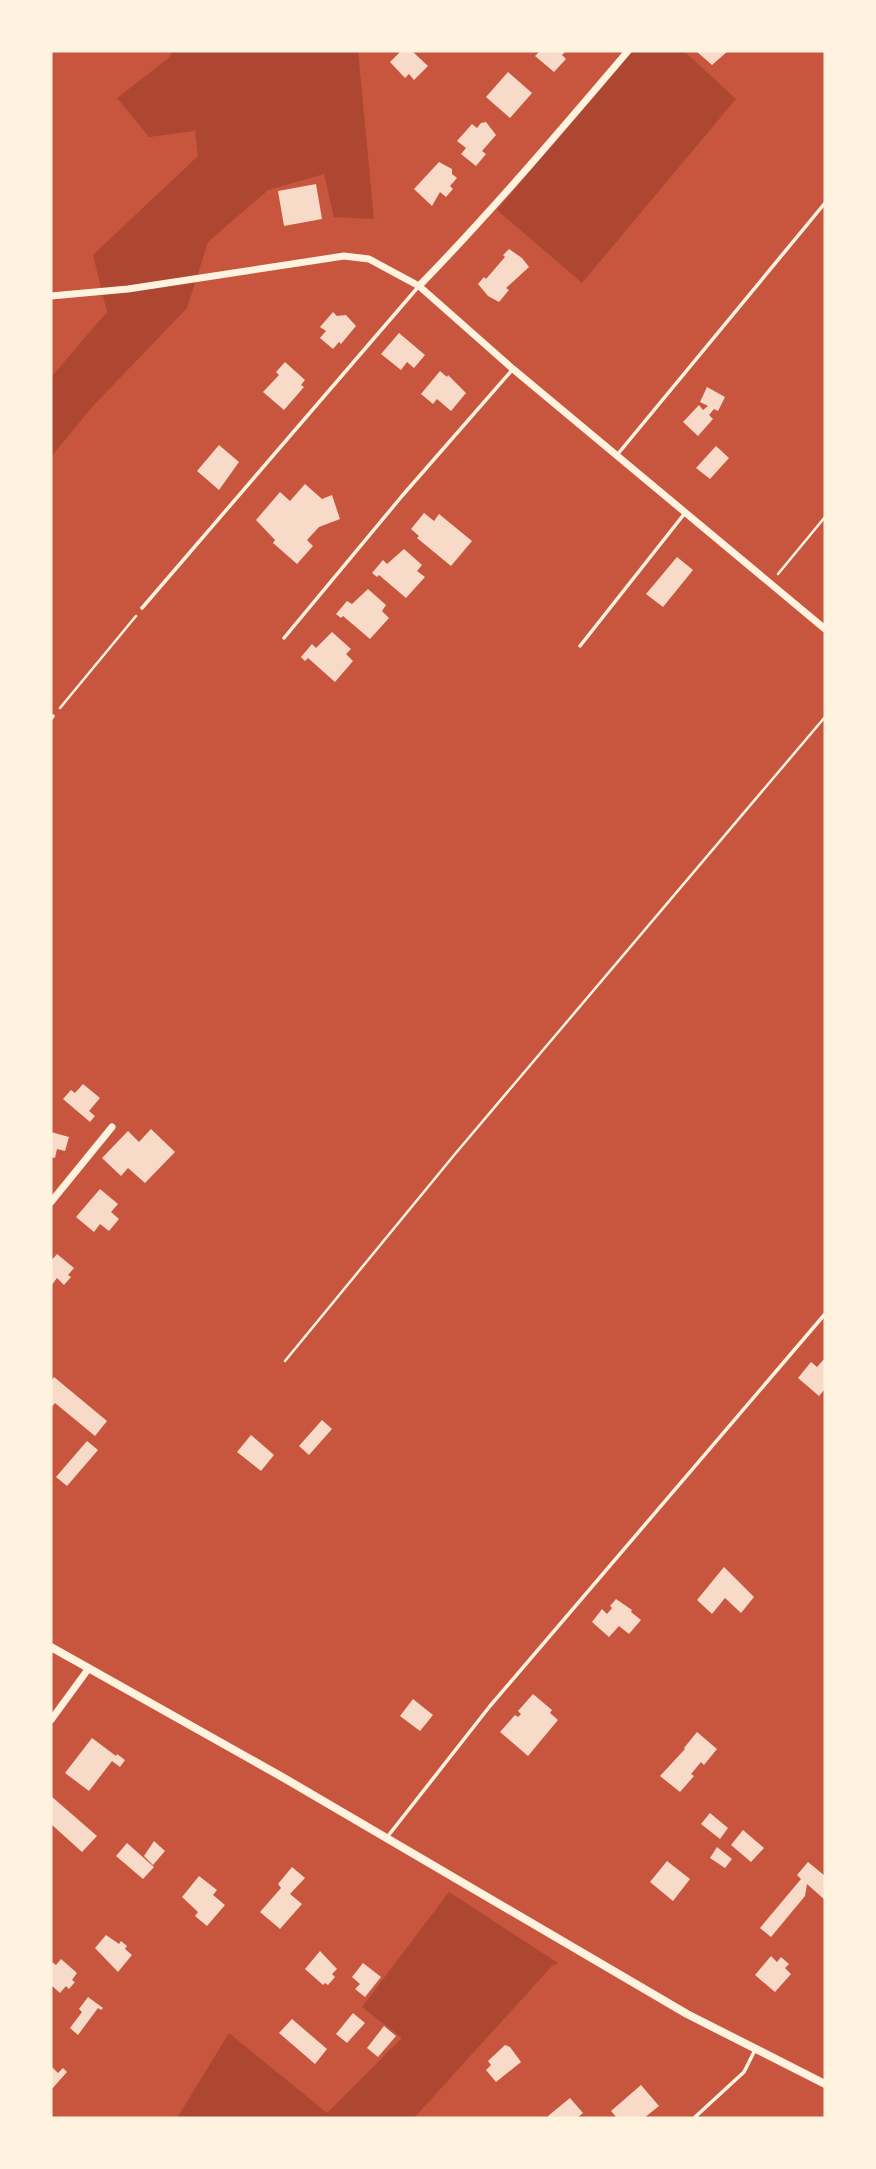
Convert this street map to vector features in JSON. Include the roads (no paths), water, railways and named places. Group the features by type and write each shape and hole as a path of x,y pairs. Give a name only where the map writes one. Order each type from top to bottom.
{"street":[{"path":"419,286 459,247 628,51"},
{"path":"51,296 128,289 344,256 369,259 419,286 513,369 825,629"},
{"path":"51,1202 112,1127"},
{"path":"51,1647 387,1838 573,1949 755,2050 825,2084"},
{"path":"51,1720 89,1668"}],"lane":[{"path":"617,455 825,203"},
{"path":"142,608 419,286"},
{"path":"284,638 402,496 513,369"},
{"path":"580,646 686,512"},
{"path":"387,1838 490,1706 825,1314"},
{"path":"694,2118 744,2072 755,2050"}]}
